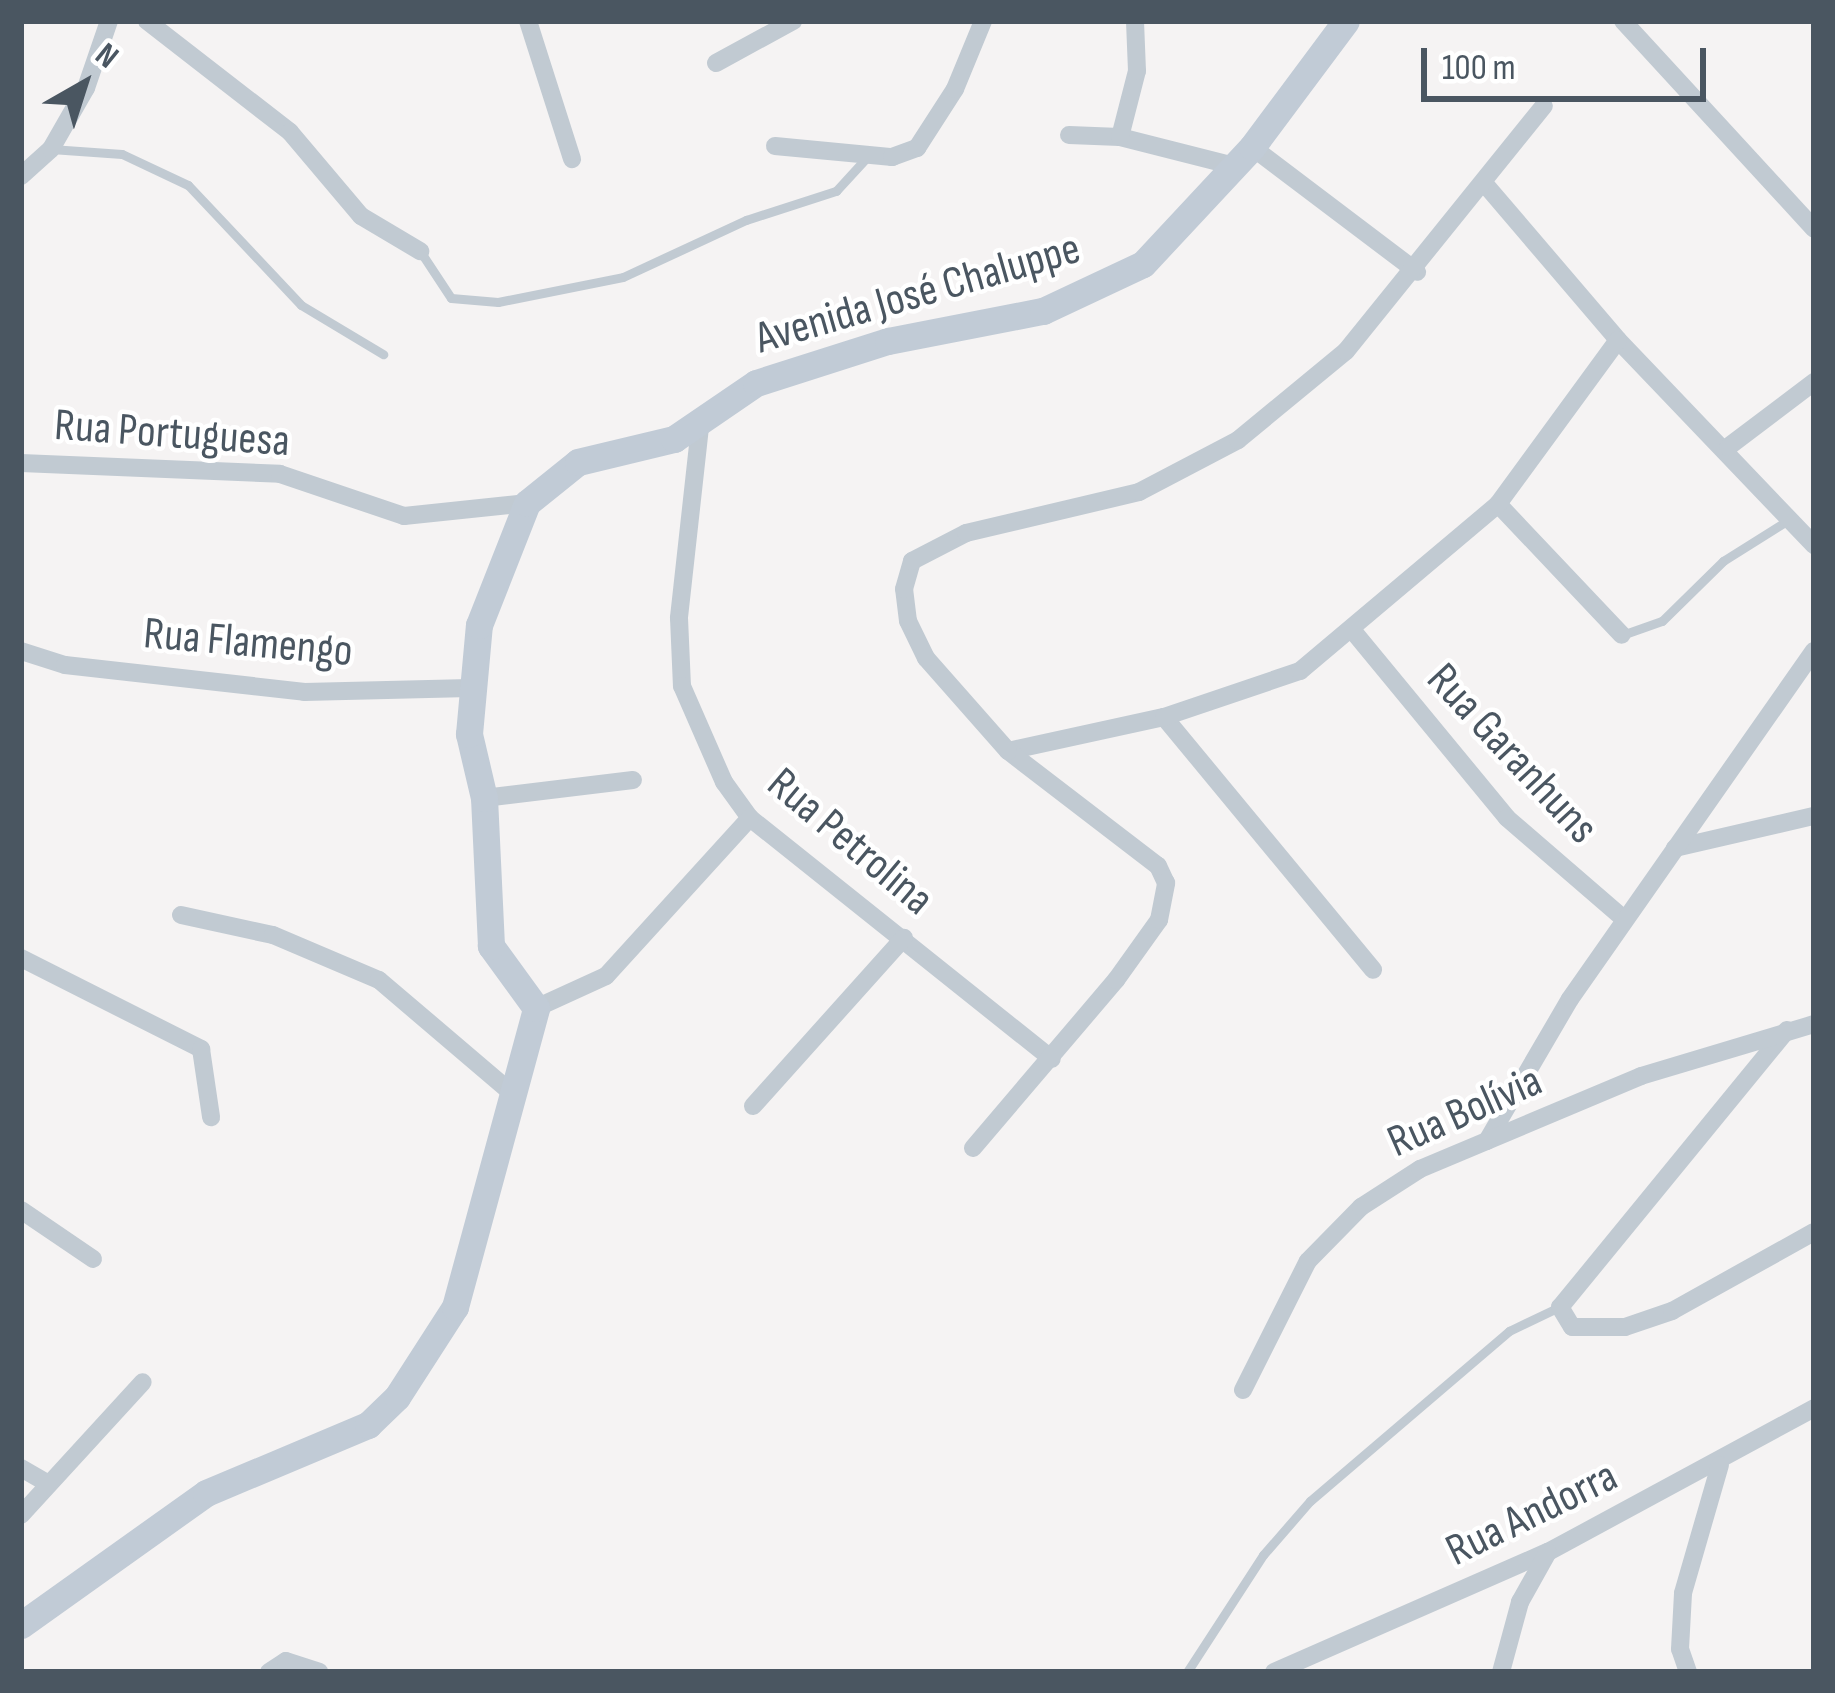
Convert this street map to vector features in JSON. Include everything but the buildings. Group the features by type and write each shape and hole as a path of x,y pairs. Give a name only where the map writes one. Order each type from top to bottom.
{"street":[{"path":"21,176 50,148 86,88 109,21"},
{"path":"147,21 290,132 361,216 420,251"},
{"path":"528,21 572,159"},
{"path":"716,63 793,21"},
{"path":"776,146 869,155 916,148 955,89 983,21"},
{"path":"1120,137 1137,70 1135,21"},
{"name":"Avenida José Chaluppe","path":"536,1007 491,946 484,798 469,734 479,625 527,503 578,462 674,439 700,418 802,366 1043,311 1101,288 1143,264 1243,157 1346,21"},
{"path":"1629,23 1814,229"},
{"path":"973,1148 1052,1059 1159,920 1166,883 1158,866 1008,751 926,658 908,621 904,590 912,561 965,533 1139,492 1190,472 1346,351 1417,272 1544,106"},
{"path":"1070,135 1120,137 1243,157 1417,272"},
{"path":"1484,183 1618,340 1727,447 1814,545"},
{"path":"1008,751 1164,717 1300,671 1498,504 1618,340"},
{"path":"1727,447 1814,382"},
{"name":"Rua Petrolina","path":"700,418 679,618 682,686 701,738 750,818 1052,1059"},
{"name":"Rua Portuguesa","path":"21,463 280,474 404,516 527,503"},
{"path":"1498,504 1622,635"},
{"name":"Rua Garanhuns","path":"1353,631 1507,818 1624,919"},
{"name":"Rua Flamengo","path":"21,651 83,668 304,692 470,688"},
{"path":"1487,1142 1624,919 1814,651"},
{"path":"1164,717 1373,970"},
{"path":"484,798 632,780"},
{"path":"1675,848 1814,816"},
{"path":"21,1625 206,1493 341,1443 397,1397 455,1307 536,1007 606,976 750,818"},
{"path":"182,915 273,935 379,980 513,1094"},
{"path":"752,1106 904,938"},
{"path":"21,958 201,1049 211,1117"},
{"name":"Rua Bolívia","path":"1243,1390 1308,1261 1361,1207 1420,1169 1690,1058 1814,1024"},
{"path":"1787,1030 1560,1307 1573,1327 1625,1327 1672,1311 1814,1232"},
{"path":"21,1210 93,1259"},
{"path":"21,1515 143,1382"},
{"name":"Rua Andorra","path":"1274,1672 1548,1552 1720,1465 1814,1408"},
{"path":"1688,1672 1680,1649 1683,1593 1720,1465"},
{"path":"21,1468 47,1484"},
{"path":"1502,1672 1520,1602 1548,1552"},
{"path":"268,1672 286,1661 319,1672"}],"lane":[{"path":"50,148 122,154 188,185 301,304 383,354"},
{"path":"420,251 451,298 498,302 602,281 836,191 869,155"},
{"path":"1622,635 1662,621 1723,560 1790,519"},
{"path":"1187,1672 1263,1555 1310,1501 1509,1331 1560,1307"}]}
